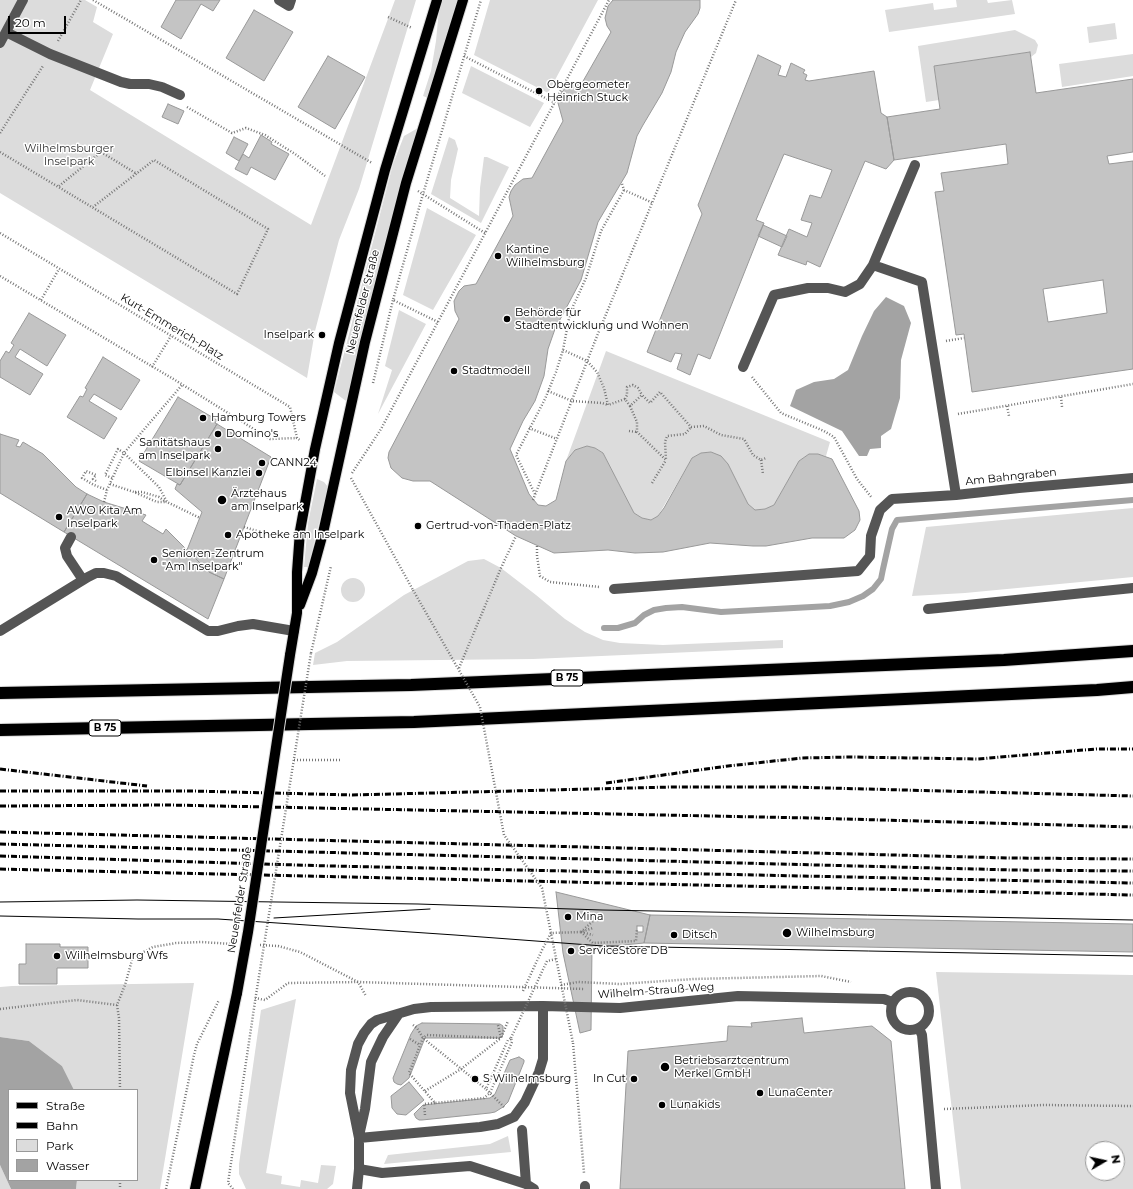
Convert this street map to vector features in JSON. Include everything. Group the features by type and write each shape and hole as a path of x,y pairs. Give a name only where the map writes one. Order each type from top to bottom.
{"highway":[{"name":"B 75","path":"0,693 411,685 996,660 1133,651"},
{"name":"B 75","path":"0,730 414,722 1133,687"}],"main road":[{"name":"Neuenfelder Straße","path":"195,1189 237,993 248,932 297,613 297,572 300,531 314,449 339,344 385,170 437,0"},
{"name":"Neuenfelder Straße","path":"297,613 312,573 323,533 365,342 406,183 462,0"}],"street":[{"path":"0,43 23,0"},
{"path":"279,0 289,6 291,0"},
{"path":"6,32 50,54 121,82 130,84 149,84 162,87 180,96"},
{"path":"743,366 774,295 808,288 828,288 845,292 860,284 873,265 915,165"},
{"path":"873,265 922,282 956,495"},
{"name":"Am Bahngraben","path":"880,510 892,499 956,495 1133,478"},
{"path":"614,589 858,571 870,556 871,536 880,510"},
{"path":"71,537 66,545 66,551 71,562 83,580"},
{"path":"4,629 83,580 96,573 104,573 112,574 208,631 218,631 253,624 294,631"},
{"path":"928,609 1133,588"},
{"path":"909,991 916,992 927,1002 929,1009 925,1023 919,1028 911,1030 903,1029 896,1025 890,1010 892,1002 902,993 909,991"},
{"name":"Wilhelm-Strauß-Weg","path":"357,1189 359,1169 359,1138 350,1093 351,1070 355,1051 364,1033 371,1024 378,1020 414,1009 431,1007 543,1006 620,1008 738,996 884,999 892,1002"},
{"path":"359,1138 480,1127 498,1124 514,1117 525,1102 543,1060 543,1006"},
{"name":"Wilhelm-Strauß-Weg","path":"359,1138 365,1109 371,1062 383,1037 398,1015"},
{"path":"919,1028 922,1035 936,1189"},
{"path":"359,1169 382,1173 470,1166 530,1187 522,1130"}],"path":[{"path":"93,0 367,160"},
{"path":"438,322 393,300 481,0"},
{"path":"350,477 381,428 609,0"},
{"path":"533,500 587,361 736,0"},
{"path":"388,17 412,28"},
{"path":"464,56 555,103"},
{"path":"180,96 186,106 232,133 246,128 265,135 295,154 325,176"},
{"path":"0,152 237,294 268,229 154,160 93,207"},
{"path":"59,186 101,152 136,174"},
{"path":"622,184 624,190 653,203"},
{"path":"414,188 485,233"},
{"path":"535,494 516,455 556,372 563,350 570,313 586,278 601,231 624,190"},
{"name":"Kurt-Emmerich-Platz","path":"0,233 290,407 297,438"},
{"path":"41,300 60,268"},
{"path":"0,276 270,439 297,438 314,449"},
{"path":"152,367 171,336"},
{"path":"932,344 964,338"},
{"path":"563,350 587,361 597,372 604,388 608,405"},
{"path":"743,366 781,413 824,431 834,437 857,479 880,510"},
{"path":"944,416 1133,384"},
{"path":"104,502 107,490 124,453 182,385"},
{"path":"625,399 627,395 627,387 633,385 638,388 642,395 650,403 660,392 691,427"},
{"path":"548,391 572,401 602,403 608,405 625,399"},
{"path":"630,406 642,395"},
{"path":"1061,397 1062,407"},
{"path":"625,399 638,422 637,432"},
{"path":"1007,406 1009,416"},
{"path":"652,483 666,460 665,442 667,436 685,434 691,427 704,426 721,435 744,439 753,455 761,460"},
{"path":"530,428 557,439"},
{"path":"630,431 637,432 666,460"},
{"path":"112,478 104,475 118,449 159,487 167,502"},
{"path":"761,460 766,458"},
{"path":"761,460 762,474"},
{"path":"96,481 93,479 96,475 86,471 82,478 107,490"},
{"path":"348,474 480,707 504,835 542,888 573,1043 585,1187"},
{"path":"110,484 157,502 167,502"},
{"path":"134,492 142,492 159,497 200,518"},
{"path":"244,527 267,534"},
{"path":"459,669 516,536"},
{"path":"537,546 540,576 550,582 614,589"},
{"path":"233,1189 228,1183 255,996 311,653"},
{"path":"294,760 342,760"},
{"path":"580,932 594,921"},
{"path":"580,932 593,928"},
{"path":"580,932 593,943 636,941 637,929"},
{"path":"551,933 580,932 593,935"},
{"path":"525,986 551,933"},
{"path":"120,1089 120,1018 117,1005 125,985 132,960 153,947 176,943 201,942 240,944"},
{"path":"255,945 278,946 300,952 358,982 366,996"},
{"path":"486,1089 508,1040 511,1038 547,961 556,959"},
{"path":"255,996 265,1000 288,983 358,982 585,989"},
{"path":"561,985 586,982"},
{"path":"166,1189 197,1044 220,998"},
{"path":"0,1009 77,1000 117,1005"},
{"path":"398,1015 417,1028 424,1038 490,1093"},
{"path":"498,1025 501,1038"},
{"path":"435,1103 409,1074 420,1045 427,1035 501,1038"},
{"path":"425,1091 461,1069 501,1038"},
{"path":"425,1115 424,1104 484,1098 490,1093 512,1042 511,1038"},
{"path":"410,1039 420,1045"},
{"path":"929,1110 1044,1105 1133,1106"}],"green space":[{"name":"Wilhelmsburger Inselpark","path":"0,0 85,0 97,7 93,22 113,34 90,90 311,225 395,0 416,0 359,189 339,240 315,331 307,378 0,193"},
{"path":"443,0 457,0 428,98 423,96 431,71 439,9"},
{"path":"490,0 598,0 548,93 474,55"},
{"path":"956,0 987,0 988,3 1012,0 1015,14 889,32 885,10 933,3 934,10 957,7"},
{"path":"1115,23 1117,39 1089,43 1087,27"},
{"path":"1015,30 1035,40 1038,45 1036,53 1031,57 1030,52 934,66 939,100 926,102 918,46"},
{"path":"1133,54 1133,76 1062,87 1059,64"},
{"path":"471,66 544,103 530,127 462,93"},
{"path":"418,128 401,186 346,401 334,392 393,164 404,136"},
{"path":"449,137 455,140 458,149 451,180 450,198 479,216 480,188 484,157 509,167 481,223 431,194"},
{"path":"427,208 476,235 433,310 403,295"},
{"path":"399,310 426,324 378,414 392,370 385,366"},
{"path":"606,351 830,442 826,456 809,454 799,461 774,505 765,509 755,510 748,504 728,464 711,452 701,453 692,458 658,516 651,520 642,518 634,513 603,453 595,448 587,446 575,450 566,461"},
{"path":"317,479 324,482 328,487 308,567 304,567 308,523"},
{"path":"1133,508 1133,577 965,593 912,596 926,527"},
{"path":"484,559 501,568 565,619 585,632 603,640 620,643 663,645 783,640 783,648 533,659 347,661 313,665 315,653 337,642 404,595 468,561"},
{"path":"353,578 362,581 365,590 362,599 353,602 344,599 341,590 344,581"},
{"path":"936,972 1133,975 1133,1189 961,1189"},
{"path":"194,983 160,1189 76,1189 77,1181 138,1181 138,1089 74,1089 62,1066 29,1041 0,1037 0,987"},
{"path":"296,999 266,1173 282,1176 281,1184 300,1187 301,1180 318,1183 321,1165 336,1166 333,1184 327,1189 246,1189 239,1174 239,1164 261,1010"},
{"path":"508,1136 511,1152 384,1164 388,1155 490,1144"},
{"path":"0,1165 11,1189 0,1189"}],"water":[{"path":"886,297 904,306 911,323 901,360 900,398 891,429 881,436 881,448 870,449 867,456 859,456 842,431 790,406 796,390 814,382 834,379 848,370 874,311"},
{"path":"0,1037 29,1041 62,1066 74,1089 8,1089 8,1181 77,1181 76,1189 11,1189 0,1165"}],"building":[{"path":"176,0 220,0 213,11 201,4 181,39 161,27"},
{"path":"613,0 700,0 700,8 698,14 685,32 676,52 671,72 662,93 637,136 627,173 598,222 581,280 555,329 548,349 544,376 535,401 523,421 510,449 529,494 538,505 546,506 556,500 566,461 575,450 587,446 595,448 603,453 634,513 642,518 651,520 658,516 664,508 692,458 701,453 711,452 721,456 728,464 748,504 755,510 765,509 774,505 799,461 809,454 818,454 832,459 859,511 860,520 855,530 844,538 812,538 766,546 710,543 663,552 635,553 608,550 554,553 516,536 430,481 413,481 402,478 391,468 388,458 389,452 459,319 455,311 454,301 459,291 464,286 476,284 513,216 509,197 511,191 515,185 523,179 532,178 563,121 558,103 560,95 565,88 582,83 611,32 607,26 605,18 608,6"},
{"path":"254,10 293,32 264,81 226,58"},
{"path":"1030,52 1036,93 1133,79 1133,152 1107,156 1109,164 1133,161 1133,369 972,392 964,334 956,335 935,192 944,191 941,173 1008,164 1006,144 894,160 887,117 940,109 934,66","holes":["1103,280 1107,313 1048,322 1043,289"]},
{"path":"758,55 781,66 778,75 786,77 791,63 805,70 803,73 807,75 805,80 809,81 874,71 881,113 887,117 894,160 886,169 865,161 820,267 807,261 806,265 778,255 789,229 807,237 812,223 801,220 810,195 821,198 832,170 784,154 756,220 764,223 710,359 698,354 690,375 677,369 682,354 675,353 671,362 647,352 702,214 698,205"},
{"path":"328,56 365,77 335,129 298,107"},
{"path":"168,104 184,111 178,124 162,117"},
{"path":"261,135 272,142 271,144 289,154 275,180 251,167 247,175 235,169 243,154 249,158"},
{"path":"234,137 248,144 239,161 226,153"},
{"path":"763,225 787,236 782,247 758,236"},
{"path":"29,313 66,335 47,366 20,349 15,357 43,374 30,395 0,377 0,361 6,351 9,353 14,345 11,343"},
{"path":"103,357 140,380 121,410 94,394 89,401 117,418 104,439 67,417 80,396 83,397 87,389 85,388"},
{"path":"178,397 217,420 215,423 217,424 180,485 139,461"},
{"name":"Ärztehaus am Inselpark","path":"217,424 271,457 224,579 209,572 187,550 202,512 175,489 177,484 180,485"},
{"path":"0,434 19,440 16,446 20,447 23,442 43,454 76,487 87,494 64,532 0,493"},
{"name":"Senioren-Zentrum \"Am Inselpark\"","path":"87,494 104,502 146,515 142,521 163,534 166,529 209,572 224,579 208,619 64,532"},
{"path":"556,892 650,915 644,943 592,948 591,1030 580,1033 563,953"},
{"path":"650,915 1133,924 1133,952 644,943"},
{"path":"637,926 643,926 643,932 637,932"},
{"name":"Wilhelmsburg Wfs","path":"26,944 60,944 60,947 88,947 88,968 57,968 57,984 19,984 19,964 26,964"},
{"name":"LunaCenter","path":"802,1018 804,1033 872,1026 891,1041 905,1189 620,1189 628,1051 727,1041 728,1026 752,1027 751,1023"},
{"path":"422,1023 500,1024 503,1026 503,1034 502,1037 499,1038 425,1038 409,1078 401,1085 397,1084 394,1082 393,1078 411,1034 416,1026"},
{"path":"519,1057 524,1060 524,1062 508,1102 495,1112 422,1120 416,1118 414,1114 423,1105 490,1098 495,1094 510,1060"},
{"path":"409,1082 424,1100 406,1115 397,1114 392,1108 391,1096"}],"waterway":[{"path":"604,628 618,628 635,623 644,615 654,610 666,608 682,607 721,612 830,606 849,602 863,596 873,589 881,579 892,529 897,520 1133,500"}],"tram line":[{"path":"0,902 137,900 418,904 602,910 1133,920"},
{"path":"274,918 430,909"},
{"path":"0,916 218,919 603,946 1133,956"}],"railway":[{"path":"606,783 728,766 802,758 850,757 977,759 1096,749 1133,749"},
{"path":"0,769 147,786"},
{"path":"0,791 193,791 352,795 671,787 790,787 1133,796"},
{"path":"0,806 169,805 810,818 1133,827"},
{"path":"0,832 1010,858 1133,859"},
{"path":"0,844 1013,870 1133,871"},
{"path":"0,856 331,866 1133,883"},
{"path":"0,869 1133,895"}],"place":[{"name":"Obergeometer Heinrich Stuck","path":"539,91"},
{"name":"Kantine Wilhelmsburg","path":"498,256"},
{"name":"Behörde für Stadtentwicklung und Wohnen","path":"507,319"},
{"name":"Inselpark","path":"322,335"},
{"name":"Stadtmodell","path":"454,371"},
{"name":"Hamburg Towers","path":"203,418"},
{"name":"Domino's","path":"218,434"},
{"name":"Sanitätshaus am Inselpark","path":"218,449"},
{"name":"CANN24","path":"262,463"},
{"name":"Elbinsel Kanzlei","path":"259,473"},
{"name":"Ärztehaus am Inselpark","path":"222,500"},
{"name":"AWO Kita Am Inselpark","path":"59,517"},
{"name":"Gertrud-von-Thaden-Platz","path":"418,526"},
{"name":"Apotheke am Inselpark","path":"228,535"},
{"name":"Senioren-Zentrum \"Am Inselpark\"","path":"154,560"},
{"name":"Mina","path":"568,917"},
{"name":"Wilhelmsburg","path":"787,933"},
{"name":"Ditsch","path":"674,935"},
{"name":"ServiceStore DB","path":"571,951"},
{"name":"Wilhelmsburg Wfs","path":"57,956"},
{"name":"Betriebsarztcentrum Merkel GmbH","path":"665,1067"},
{"name":"S Wilhelmsburg","path":"475,1079"},
{"name":"In Cut","path":"634,1079"},
{"name":"LunaCenter","path":"760,1093"},
{"name":"Lunakids","path":"662,1105"}]}
